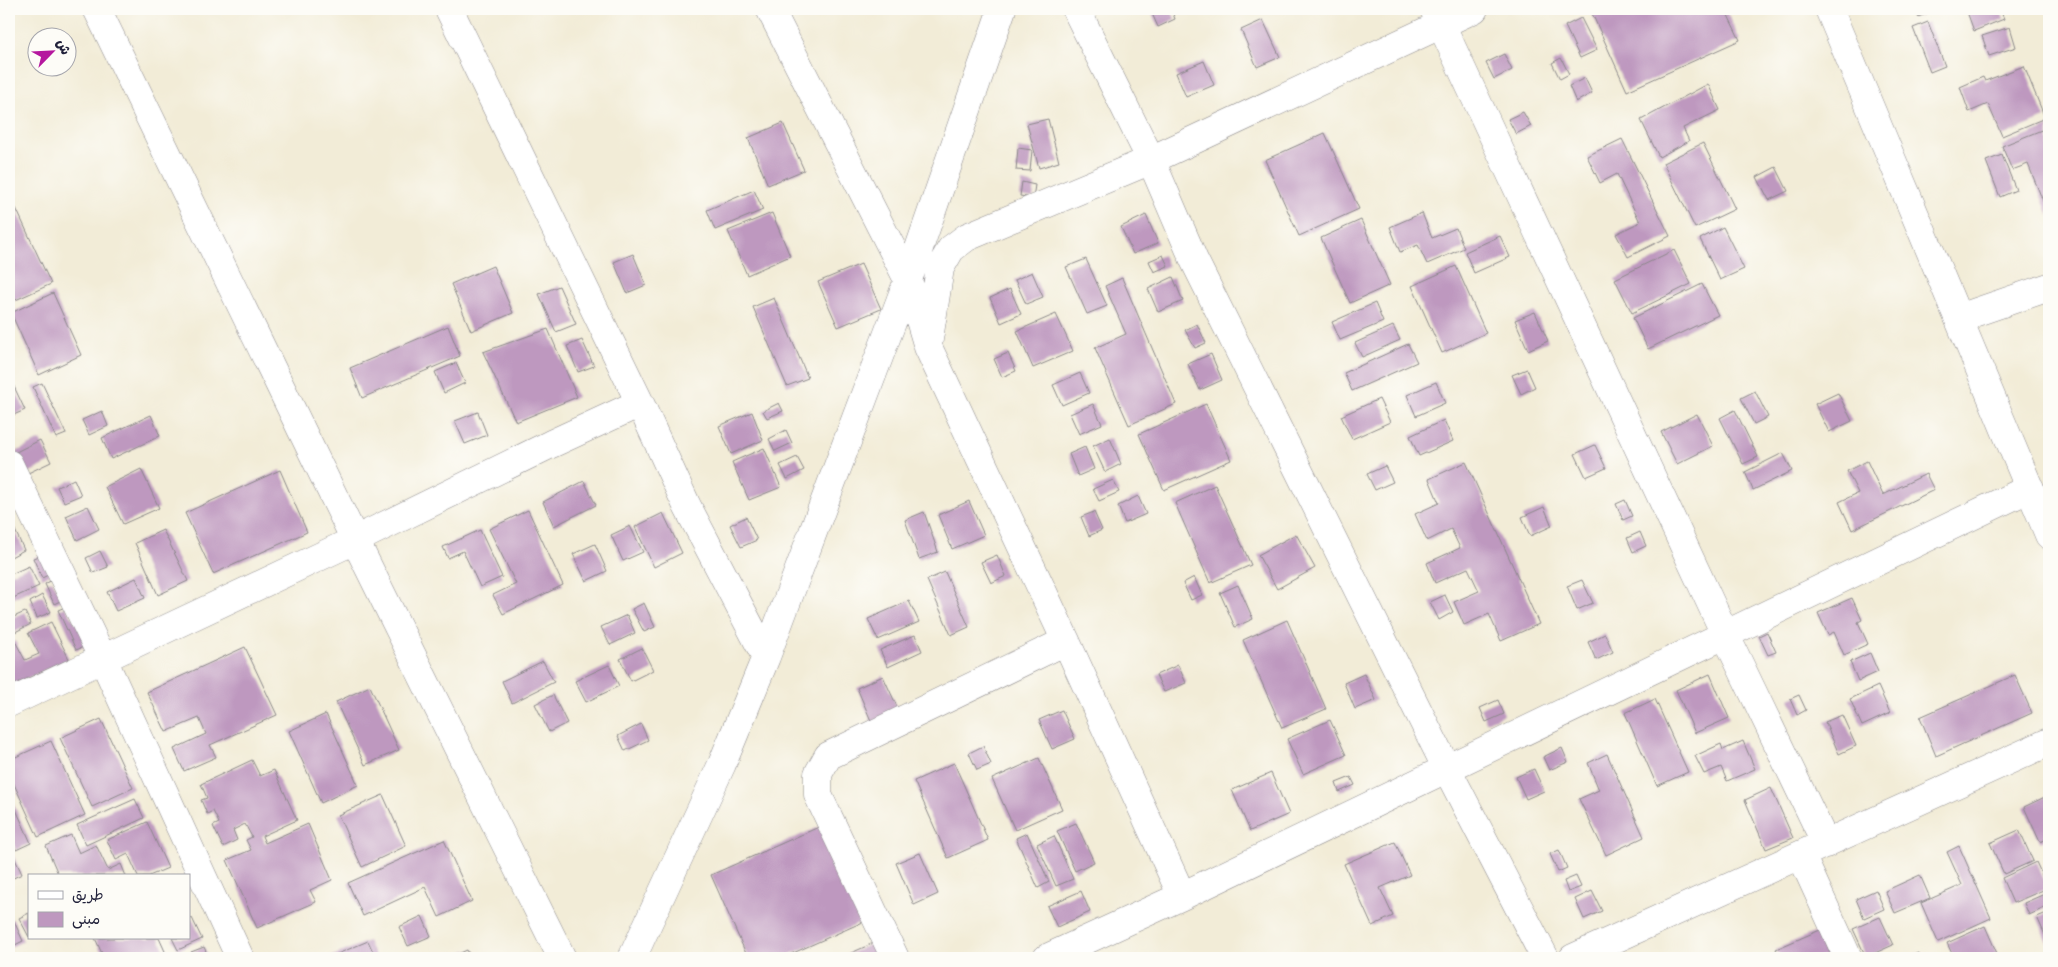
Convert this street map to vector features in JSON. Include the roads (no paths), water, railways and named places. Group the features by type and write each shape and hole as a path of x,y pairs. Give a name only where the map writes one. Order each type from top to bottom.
{"street":[{"path":"97,9 355,540 562,958"},
{"path":"449,9 640,403 687,506 766,657"},
{"path":"770,9 908,280 928,347 1066,640 1182,896"},
{"path":"632,958 722,764 766,657 908,280 1002,9"},
{"path":"1076,9 1151,160 1194,260 1447,769 1545,958"},
{"path":"928,347 940,268 951,249 967,237 1151,160 1438,17 1474,9"},
{"path":"1829,9 2049,535"},
{"path":"1438,17 1725,634 1826,844"},
{"path":"1959,318 2049,288"},
{"path":"9,703 640,403"},
{"path":"9,464 103,659 240,958"},
{"path":"1047,958 1182,896 2030,488"},
{"path":"894,958 818,794 818,774 828,756 1066,640"},
{"path":"1573,958 2049,742"},
{"path":"1800,855 1848,958"}]}
